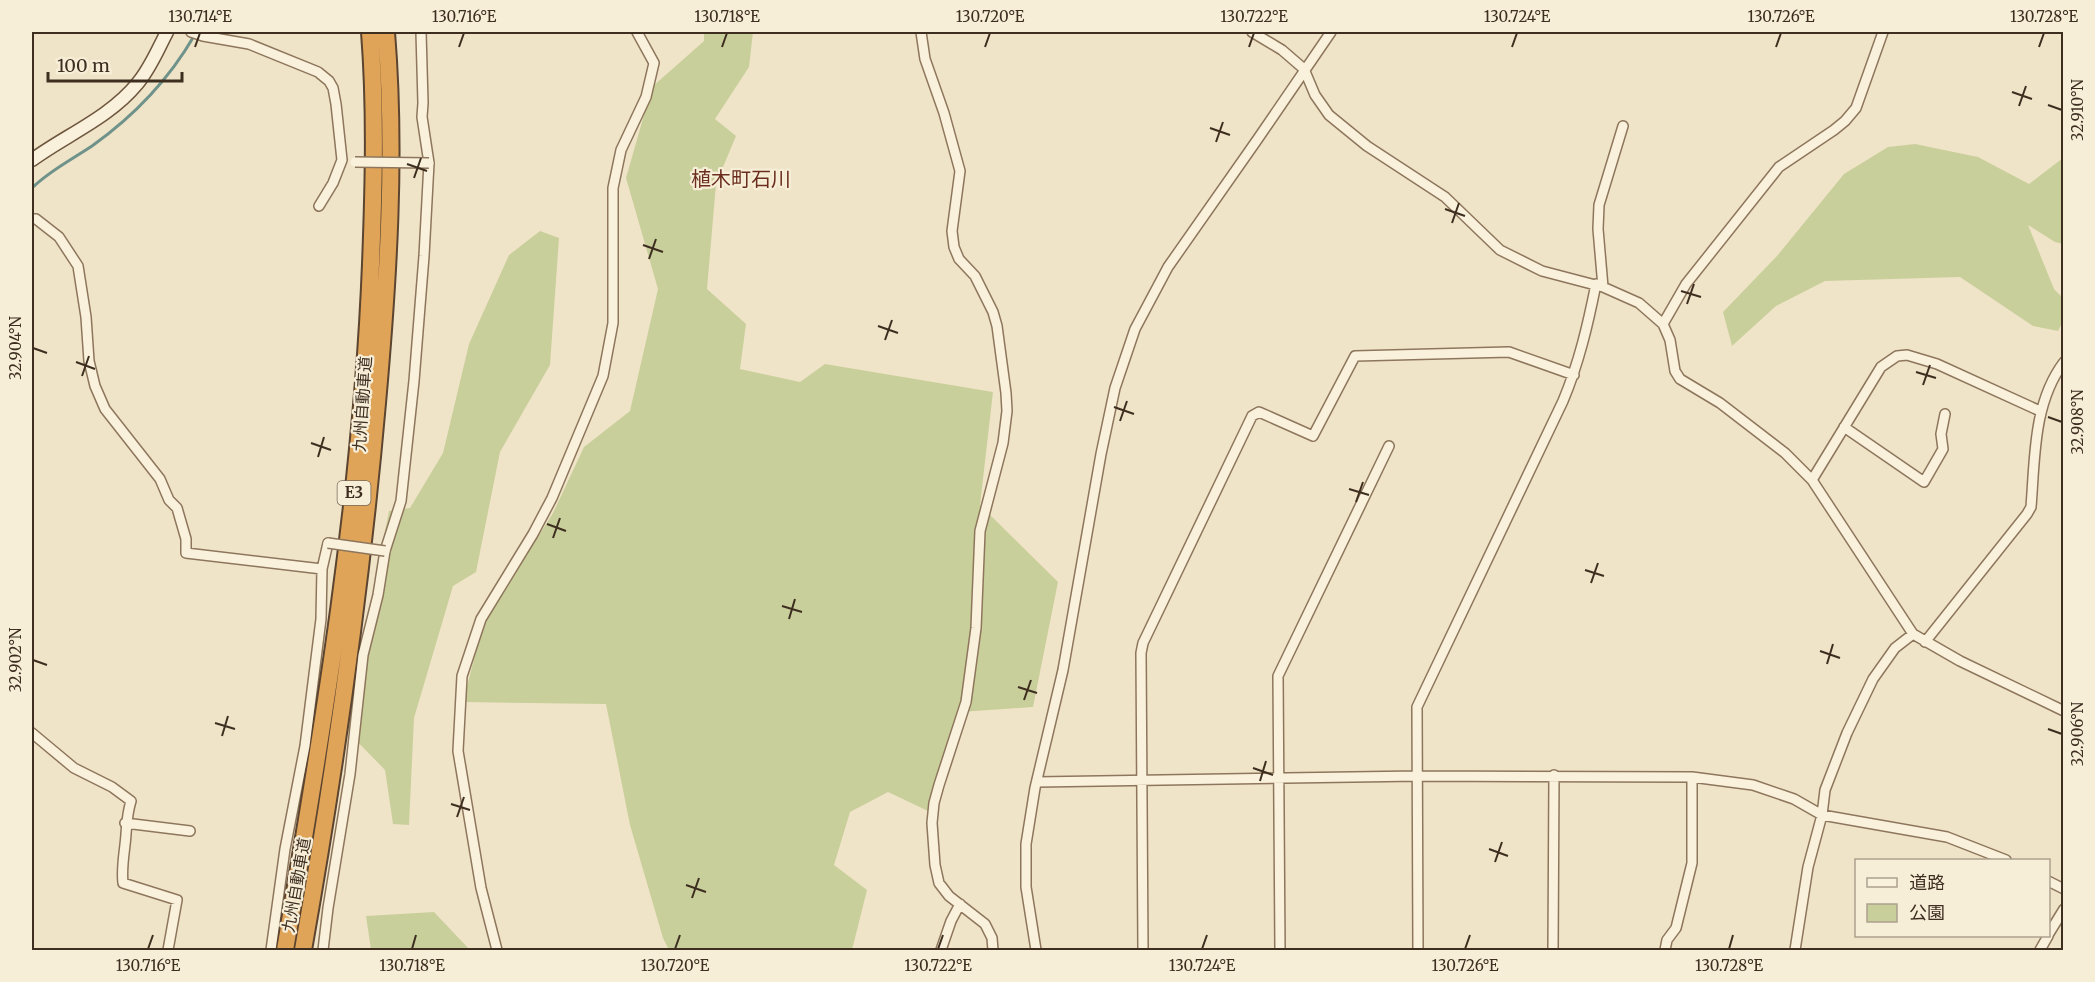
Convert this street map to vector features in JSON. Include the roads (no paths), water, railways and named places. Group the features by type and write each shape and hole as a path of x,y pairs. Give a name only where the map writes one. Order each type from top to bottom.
{"highway":[{"name":"九州自動車道","path":"285,951 326,705 358,464 375,176 370,32"},
{"name":"九州自動車道","path":"304,951 370,491 382,349 389,225 390,151 386,32"}],"street":[{"path":"32,160 114,106 137,84 167,32"},
{"path":"191,32 249,44 318,72 329,81 336,104 342,160 333,183 319,206"},
{"path":"323,951 350,774 363,655 378,595 385,552 400,501 414,381 429,163 422,117 421,32"},
{"path":"497,951 481,888 458,751 462,676 481,618 533,534 552,498 603,376 613,323 612,188 621,150 646,97 654,63 637,32"},
{"path":"921,32 925,59 944,113 960,171 952,231 954,247 959,259 975,276 993,312 997,326 1007,411 999,463 980,531 976,628 966,702 934,803 933,842 939,883 949,896 976,916 989,930 993,951"},
{"path":"1252,32 1282,50 1304,69 1315,95 1329,115 1367,146 1445,197 1500,250 1542,271 1600,285 1639,303 1663,324 1670,340 1675,371 1680,379 1729,411 1785,453 1812,480 1913,634 2064,711"},
{"path":"1036,951 1026,886 1026,844 1037,782 1063,670 1115,388 1135,329 1168,267 1331,32"},
{"path":"1663,324 1686,284 1779,167 1845,122 1856,108 1883,32"},
{"path":"1418,951 1417,707 1574,375 1600,285 1599,205 1623,126"},
{"path":"342,160 429,163"},
{"path":"32,219 36,219 59,237 78,266 86,317 89,361 95,386 105,409 160,479 169,500 177,508 186,539 186,553 322,569"},
{"path":"1143,951 1141,653 1143,643 1252,416 1259,412 1313,436 1355,356 1509,352 1574,375"},
{"path":"1812,480 1881,367 1897,356 1907,355 1937,364 2040,411"},
{"path":"1925,642 2031,507 2040,411 2055,373 2064,362"},
{"path":"1844,427 1924,482 1943,449 1941,434 1945,414"},
{"path":"1280,951 1278,676 1389,446"},
{"path":"271,951 285,849 305,746 321,619 322,569 328,543 385,552"},
{"path":"1795,951 1808,867 1822,815 1825,790 1858,707 1873,679 1895,648 1913,634"},
{"path":"32,733 74,768 112,787 131,801 125,823 123,883 177,900 168,951"},
{"path":"1552,951 1554,775"},
{"path":"1037,782 1418,776 1692,777 1753,785 1794,798 1822,815 1947,837 2001,859"},
{"path":"1665,951 1667,940 1676,928 1692,863 1692,777"},
{"path":"125,823 190,831"},
{"path":"2050,882 2064,889"},
{"path":"941,951 951,921 960,904"},
{"path":"2050,933 2064,909"},
{"path":"2040,951 2048,937"}],"waterway":[{"path":"32,188 107,135 136,110 173,68 194,36"}],"district":[{"name":"植木町石川","path":"741,179"}]}
